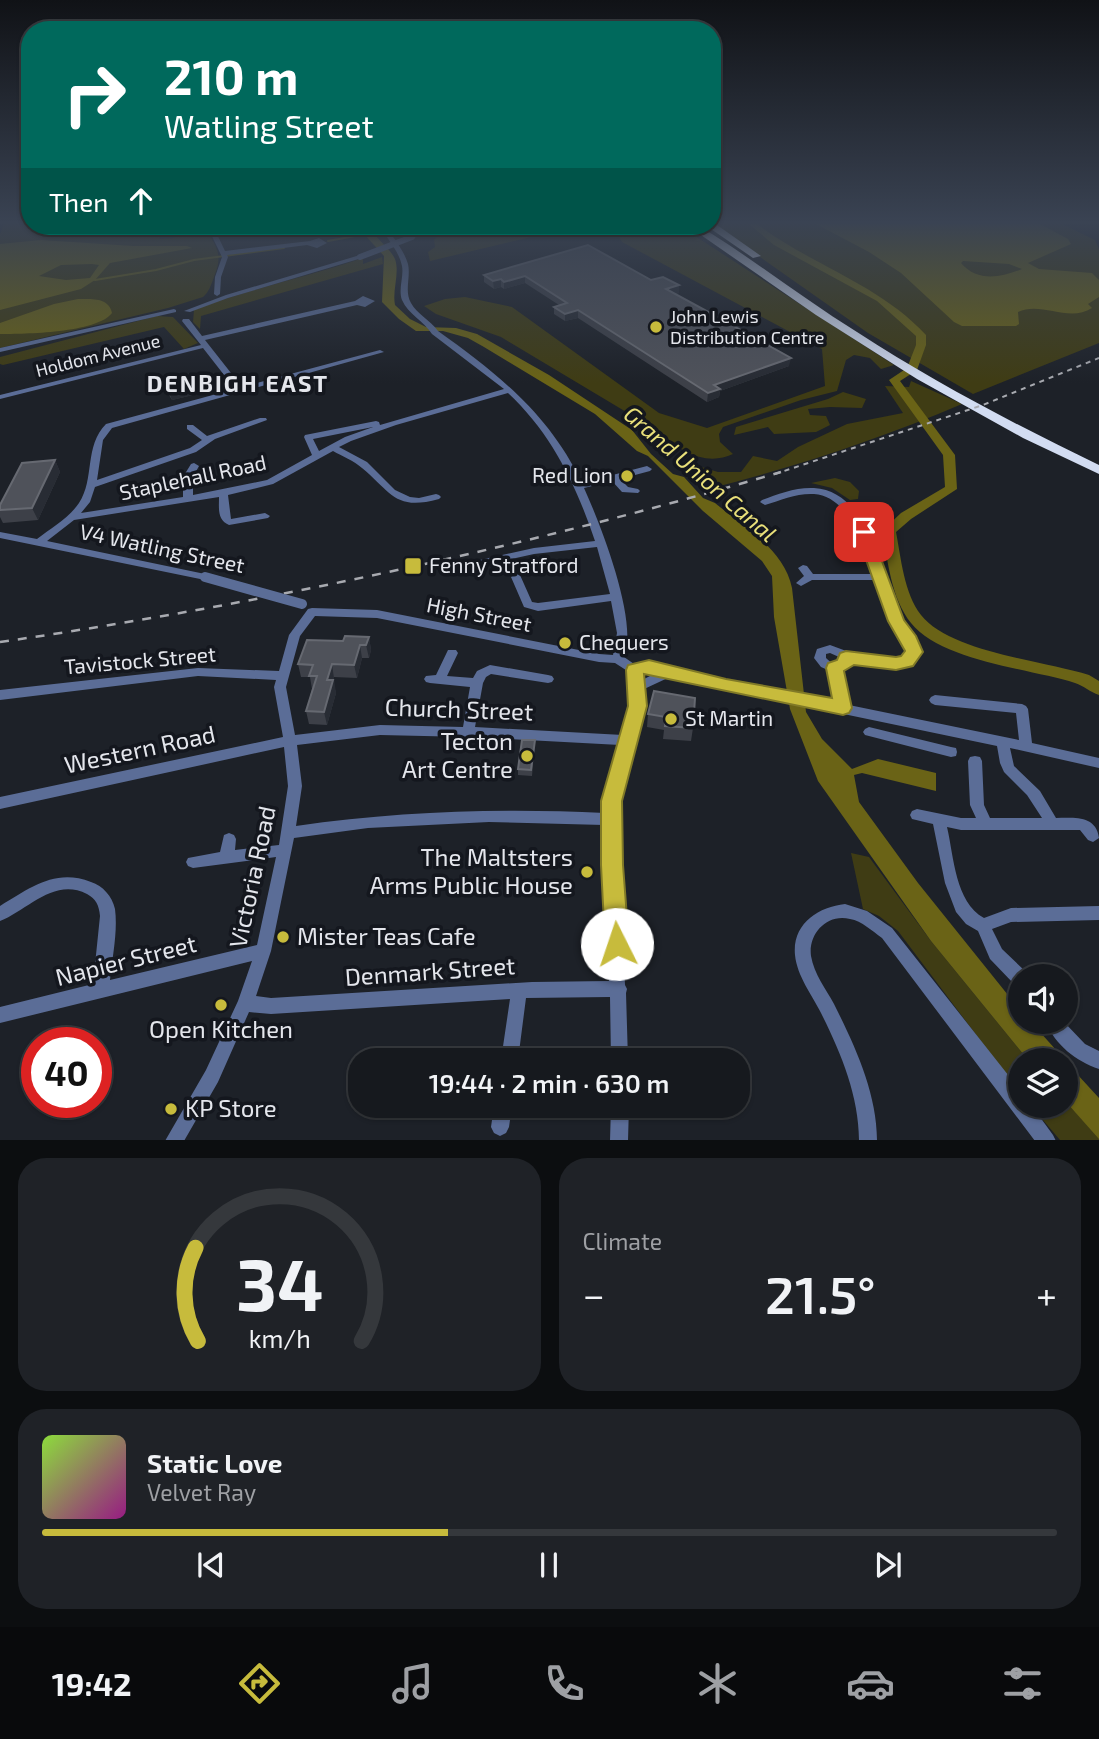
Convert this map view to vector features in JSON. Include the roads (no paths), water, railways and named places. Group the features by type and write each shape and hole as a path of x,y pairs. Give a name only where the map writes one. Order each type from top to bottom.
{"highway":[{"path":"769,277 820,313 1099,470"},
{"path":"782,277 895,356"},
{"path":"941,383 1099,460"}],"street":[{"path":"218,277 223,294"},
{"path":"0,353 157,314 181,314 223,294 246,292 294,277"},
{"path":"405,277 403,290 406,302 433,329 509,390 528,408 554,441 578,486 602,543 616,597 623,649 617,659"},
{"name":"Holdom Avenue","path":"0,397 357,303"},
{"path":"181,314 239,389"},
{"path":"40,542 83,505 92,485 100,435 109,426 380,352"},
{"name":"Staplehall Road","path":"69,518 223,493 270,482 332,447 393,423 509,390"},
{"path":"92,485 193,450 206,439 263,420"},
{"name":"Staplehall Road","path":"319,456 314,452 308,438 393,423"},
{"path":"190,427 206,439"},
{"path":"332,447 364,464 392,492 398,492 408,500 414,502 436,497"},
{"path":"188,499 188,477 194,466"},
{"path":"578,486 648,469"},
{"path":"614,478 625,490 635,491"},
{"path":"765,502 811,490 830,495 860,525 882,577 896,621 913,646 912,657 896,664 846,658 834,649 823,651 820,655 821,661 835,668 846,664 846,658"},
{"path":"223,493 225,518 229,522 265,516"},
{"name":"V4 Watling Street","path":"0,534 250,587 307,608"},
{"path":"461,567 534,551 602,543"},
{"path":"805,576 882,577"},
{"path":"516,577 528,604 538,607 616,597"},
{"name":"High Street","path":"307,608 377,614 599,658 617,659 635,670"},
{"name":"Victoria Road","path":"174,1140 212,1076 245,1003 263,951 285,850 295,786 280,687 295,635 307,608"},
{"path":"452,653 435,679 477,683"},
{"path":"620,1048 611,819 618,775 638,706 635,670 649,667 726,686 812,701 1099,763"},
{"path":"835,668 843,708"},
{"path":"468,732 481,674 490,669 548,678"},
{"name":"Tavistock Street","path":"0,695 198,672 283,676"},
{"path":"636,688 669,672"},
{"path":"935,700 1022,709 1026,747"},
{"path":"902,741 903,721"},
{"name":"Church Street","path":"289,741 380,730 628,740"},
{"path":"869,732 951,752"},
{"name":"Western Road","path":"0,803 289,741"},
{"path":"1003,742 1005,764 1009,772 1031,789 1052,824"},
{"path":"975,761 977,805 986,824"},
{"path":"288,833 357,822 491,815 611,819"},
{"path":"917,815 939,821 986,824 1083,824 1093,836"},
{"path":"939,821 952,883 961,907 971,919 983,926 996,954 1008,966"},
{"path":"227,857 229,839"},
{"path":"193,862 285,850"},
{"path":"0,914 45,887 82,883 98,891 107,907 101,991"},
{"path":"868,1140 859,1087 843,1039 805,965 802,943 811,923 822,916 847,911 870,920 887,933 1008,1088"},
{"path":"983,926 1011,915 1099,913"},
{"name":"Napier Street","path":"0,1015 263,951"},
{"name":"Denmark Street","path":"245,1003 271,1006 618,989"},
{"path":"512,1048 519,992"},
{"path":"1063,1034 1086,1056 1099,1060"},
{"path":"500,1127 501,1118"},
{"path":"619,1140 620,1118"},
{"path":"1031,1118 1047,1140"}],"waterway":[{"path":"95,280 112,277"},
{"path":"840,277 880,299 921,335 921,345 912,370 894,380 949,455 951,489 906,516 889,531 902,588 916,619 927,630 968,649 1083,679 1099,689"}],"railway":[{"path":"775,474 983,405 1099,358"},
{"path":"0,642 197,610 393,571 588,525 781,472"}],"place":[{"name":"John Lewis Distribution Centre","path":"656,327"},
{"name":"Red Lion","path":"627,476"},
{"name":"Fenny Stratford","path":"413,566"},
{"name":"Chequers","path":"565,643"},
{"name":"St Martin","path":"671,719"},
{"name":"Tecton Art Centre","path":"527,756"},
{"name":"The Maltsters Arms Public House","path":"587,872"},
{"name":"Mister Teas Cafe","path":"283,937"},
{"name":"Open Kitchen","path":"221,1005"},
{"name":"KP Store","path":"171,1109"}],"district":[{"name":"DENBIGH EAST","path":"238,384"}],"water label":[{"name":"Grand Union Canal","path":"700,474"}]}
